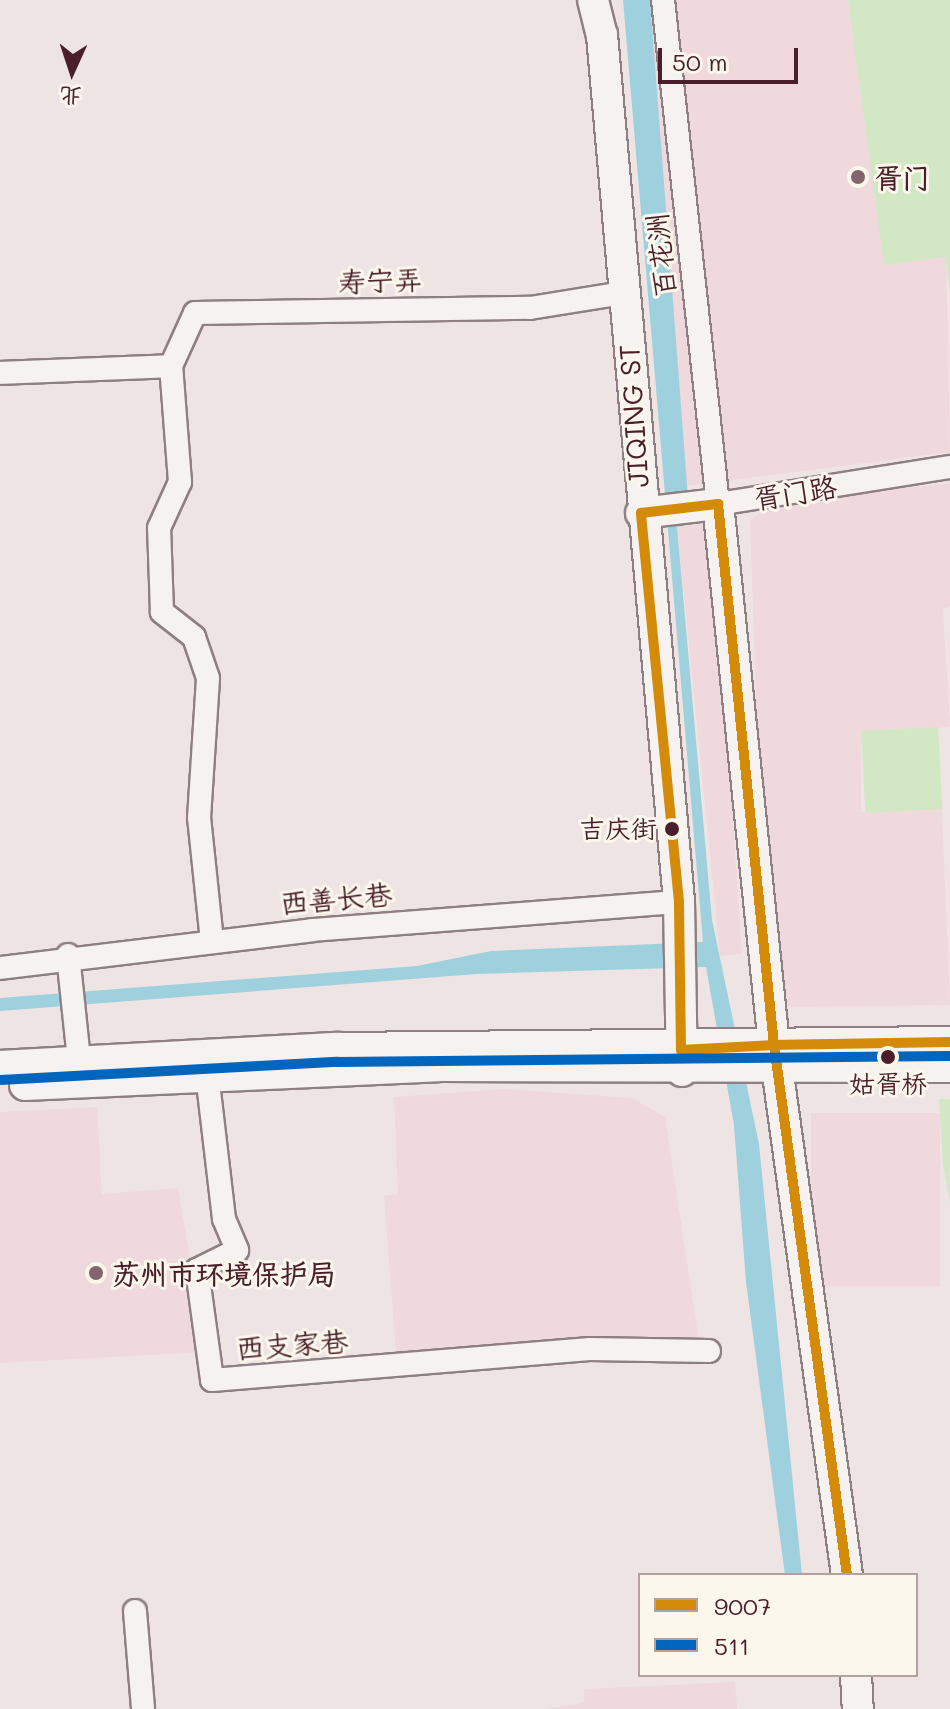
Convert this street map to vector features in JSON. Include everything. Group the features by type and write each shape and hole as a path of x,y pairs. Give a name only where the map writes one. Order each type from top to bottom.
{"street":[{"name":"JIQING ST","path":"593,0 602,35 679,902 682,1060"},
{"name":"百花洲","path":"663,0 708,504"},
{"name":"寿宁弄","path":"171,366 195,313 530,308 624,293"},
{"path":"0,373 171,366 180,482 159,528 162,612 194,637 208,678 199,818 212,941"},
{"name":"胥门路","path":"645,513 950,467"},
{"path":"708,504 765,1058 847,1573"},
{"name":"西善长巷","path":"0,968 68,955 212,941 679,902"},
{"path":"68,955 79,1060"},
{"path":"0,1086 207,1074 765,1058 950,1042"},
{"path":"0,1066 438,1046 682,1060"},
{"path":"765,1058 950,1067"},
{"name":"西支家巷","path":"207,1074 224,1219 237,1250 197,1270 212,1380 590,1349 709,1351"},
{"path":"135,1611 143,1709"},
{"path":"856,1677 858,1709"}],"shaded area":[{"path":"650,0 848,0 884,264 946,257 950,452 686,486"},
{"path":"950,483 950,607 943,609 950,727 861,732 861,812 942,809 950,1005 780,1007 758,763 750,520 775,503"},
{"path":"713,523 742,954 720,956 677,526"},
{"path":"504,1089 632,1098 665,1117 700,1348 397,1368 384,1196 398,1194 394,1097"},
{"name":"苏州市环境保护局","path":"97,1107 102,1194 178,1188 206,1352 0,1363 0,1112"},
{"path":"811,1113 940,1113 940,1286 811,1286"},
{"path":"735,1682 737,1709 544,1709 584,1703 584,1689"}],"green space":[{"path":"848,0 950,0 950,291 945,257 884,265"},
{"path":"938,727 942,809 865,813 861,731"},
{"path":"939,1099 950,1099 950,1202 943,1165"}],"water":[{"path":"623,0 650,0 690,524 677,527 712,920 759,1144 802,1573 785,1573 746,1282 734,1125 706,967 477,974 0,1011 0,998 417,966 491,951 703,942"}],"transit line":[{"name":"9007","path":"718,504 774,1045 681,1050 679,902 641,513 718,504"},
{"name":"9007","path":"774,1045 950,1042"},
{"name":"9007","path":"774,1045 847,1573"},
{"name":"511","path":"1,1080 337,1062 950,1056"}],"place":[{"name":"胥门","path":"858,177"},
{"name":"吉庆街","path":"672,829"},
{"name":"姑胥桥","path":"888,1057"},
{"name":"苏州市环境保护局","path":"96,1273"}]}
